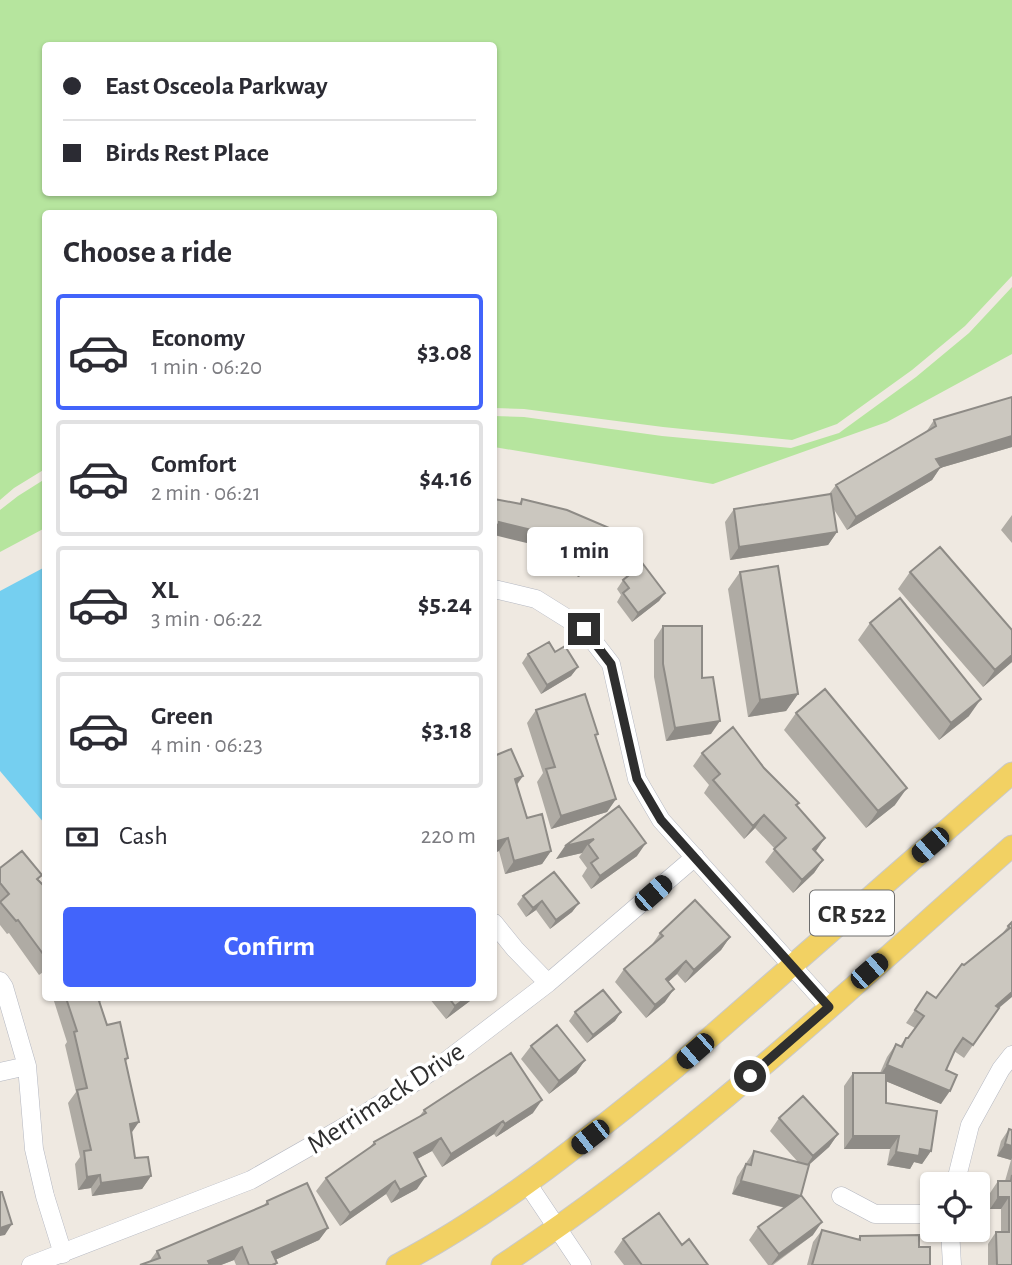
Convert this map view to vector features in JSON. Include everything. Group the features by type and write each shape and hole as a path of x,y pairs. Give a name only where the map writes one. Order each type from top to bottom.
{"main road":[{"name":"CR 522","path":"397,1265 527,1183 620,1113 1012,773"},
{"name":"CR 522","path":"502,1265 558,1228 679,1136 1012,846"}],"street":[{"path":"497,590 537,599 584,629 611,664 637,779 661,820 829,1007"},
{"name":"Merrimack Drive","path":"31,1265 251,1180 344,1127 438,1068 548,983 695,858"},
{"path":"497,927 548,983"},
{"path":"0,981 27,1066 34,1149 63,1254"},
{"path":"958,1172 970,1125 1001,1069 1012,1055"},
{"path":"0,1072 27,1066"},
{"path":"527,1183 582,1265"},
{"path":"841,1196 875,1214 920,1214"},
{"path":"951,1242 952,1265"}],"green space":[{"path":"0,0 1012,0 1012,276 965,326 912,370 837,424 792,440 497,408 497,210 42,210 42,471 0,500"},
{"path":"1012,287 1012,354 887,422 713,484 497,448 497,416 791,448 839,433 916,377 969,333"},
{"path":"42,481 42,530 0,552 0,510"}],"water":[{"path":"42,569 42,820 0,771 0,591"}],"building":[{"path":"1012,397 1012,436 936,459 941,467 856,517 836,485 936,426 934,420"},
{"path":"831,494 837,532 739,547 734,509"},
{"path":"522,499 567,510 628,536 616,564 592,553 588,564 540,547 544,533 499,522 499,525 497,500 521,504"},
{"path":"940,547 1012,630 1012,655 995,670 910,572"},
{"path":"643,564 665,593 638,613 623,593 629,588 623,580"},
{"path":"778,566 798,694 760,700 740,572"},
{"path":"900,598 981,699 951,723 870,623"},
{"path":"663,626 702,626 702,678 713,677 720,721 675,728 663,664"},
{"path":"549,642 555,652 565,646 578,667 547,685 528,654"},
{"path":"825,689 907,788 878,811 796,713"},
{"path":"585,694 616,799 561,816 546,769 555,767 536,710"},
{"path":"733,727 764,768 799,803 796,805 825,838 813,849 823,860 802,880 774,849 786,838 764,815 753,826 713,780 720,774 702,753"},
{"path":"511,749 523,776 515,779 527,818 542,814 551,851 514,861 508,838 497,841 497,755"},
{"path":"619,806 646,843 600,876 591,863 598,858 588,844 594,839 565,846"},
{"path":"22,851 42,875 37,879 42,884 42,953 18,920 16,921 0,902 9,894 0,883 0,868"},
{"path":"554,872 579,903 556,920 542,901 533,908 523,896"},
{"path":"695,900 730,937 694,970 686,961 666,979 674,989 655,1005 624,969 663,936 660,933"},
{"path":"1012,922 1012,992 996,1006 999,1008 973,1045 963,1038 955,1050 946,1070 957,1075 950,1091 887,1065 896,1044 902,1047 924,1016 915,1010 927,992 936,998 962,964 1010,928 1008,926"},
{"path":"603,990 621,1012 593,1035 575,1012"},
{"path":"67,1001 99,1001 107,1025 120,1022 139,1122 130,1124 135,1158 148,1157 151,1176 101,1183 100,1175 87,1177 84,1151 91,1150 77,1090 87,1088 74,1032 77,1031"},
{"path":"557,1025 585,1060 559,1081 531,1046"},
{"path":"511,1053 542,1100 451,1154 441,1138 414,1153 426,1176 400,1190 395,1181 350,1213 326,1178 375,1144 374,1142 426,1113 424,1110"},
{"path":"853,1073 886,1073 886,1103 937,1111 931,1151 920,1149 919,1156 896,1152 899,1136 853,1136"},
{"path":"803,1096 838,1134 813,1156 779,1118"},
{"path":"1009,1129 1012,1130 1012,1146 1005,1144"},
{"path":"754,1151 809,1165 801,1195 822,1222 779,1254 758,1227 800,1196 741,1181 746,1164 751,1165"},
{"path":"1012,1175 1012,1265 997,1265 996,1232 1009,1232 1009,1197 998,1197 998,1181 1011,1181"},
{"path":"307,1183 328,1228 272,1252 277,1263 249,1265 242,1247 208,1261 210,1265 140,1265 160,1258 157,1251 268,1204 267,1201"},
{"path":"0,1192 12,1224 0,1228"},
{"path":"659,1213 682,1245 689,1239 708,1265 642,1265 623,1239"},
{"path":"822,1230 860,1240 860,1236 919,1235 919,1247 930,1247 930,1265 812,1265"}],"route":[{"path":"584,629 611,664 637,779 661,820 829,1007 750,1076"}]}
